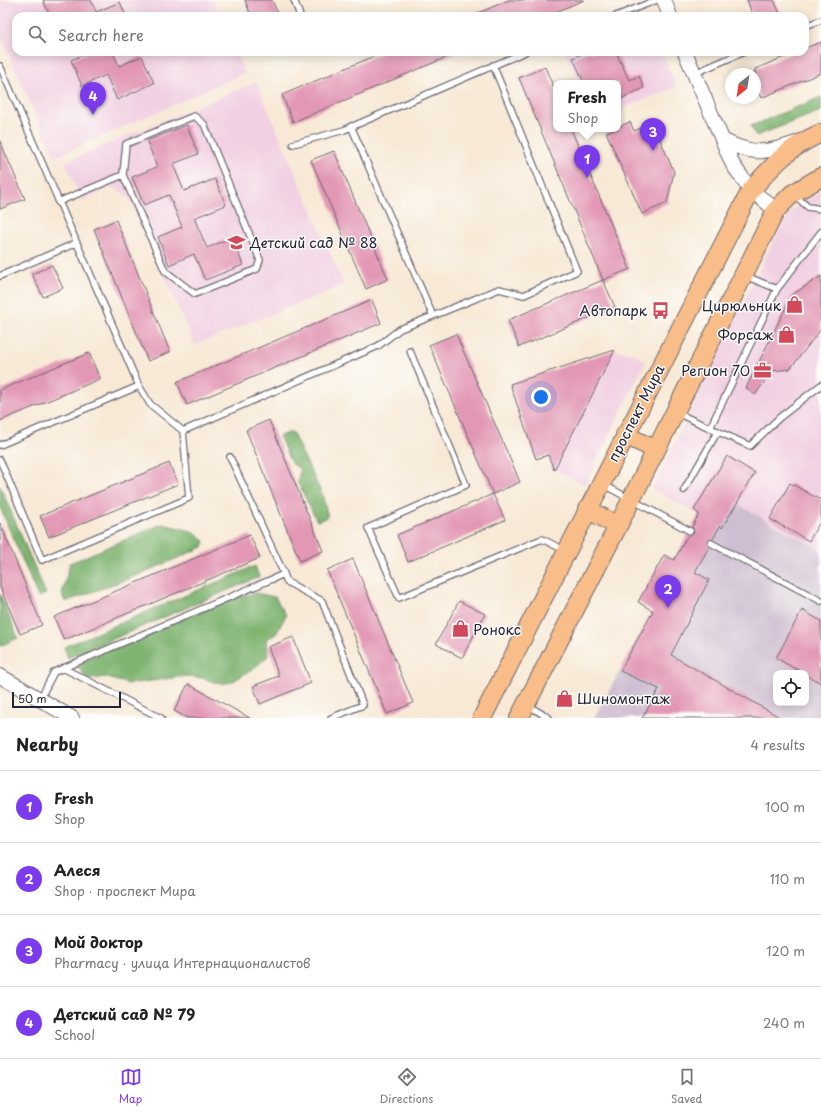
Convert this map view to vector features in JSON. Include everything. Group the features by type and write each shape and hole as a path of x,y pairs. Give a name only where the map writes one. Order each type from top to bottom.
{"main road":[{"name":"проспект Мира","path":"482,718 587,509 751,190 773,164 801,142 821,133"},
{"path":"522,711 618,526 776,210 792,194 821,176"},
{"path":"625,435 656,450"},
{"path":"587,509 618,526"}],"street":[{"path":"664,0 668,12"},
{"path":"687,56 733,165 751,190 776,210"},
{"path":"722,140 739,149 758,152 776,150 801,142"},
{"path":"0,676 72,718"}],"lane":[{"path":"294,0 298,12"},
{"path":"626,12 657,0"},
{"path":"809,24 821,20"},
{"path":"294,144 351,126 515,56"},
{"path":"693,73 734,56"},
{"path":"183,431 378,346 400,329 499,289 524,295 577,271 492,65"},
{"path":"0,66 139,386 150,404 183,431 189,498 42,560 0,460"},
{"path":"194,116 204,124 260,260 256,269 195,294 165,272 123,175 126,144 194,116"},
{"path":"351,126 434,316"},
{"path":"58,202 123,175"},
{"path":"792,194 808,207 821,209"},
{"path":"710,428 776,289 821,232"},
{"path":"0,276 76,243"},
{"path":"743,275 776,289"},
{"path":"410,351 466,485 368,528 398,598 542,539 566,551"},
{"path":"675,412 750,446 779,418 821,385"},
{"path":"0,445 139,386"},
{"path":"684,490 718,431"},
{"path":"230,457 287,582 322,601 364,705 331,718"},
{"path":"601,483 690,531"},
{"path":"711,543 821,601"},
{"path":"40,699 54,672 284,574"},
{"path":"63,668 161,718"},
{"path":"522,711 549,718"}],"shaded area":[{"path":"0,0 213,0 218,12 12,12 12,56 238,56 245,73 55,157 0,35"},
{"path":"567,56 664,56 676,87 621,109 621,80 578,80"},
{"name":"Детский сад № 88","path":"256,82 344,285 195,345 129,198 113,186 82,200 65,162"},
{"path":"821,191 821,550 737,504 722,528 652,489 774,240 792,210"},
{"path":"615,350 633,354 646,361 585,484 554,470 548,456 536,459 510,384"},
{"path":"737,504 821,550 821,718 594,718 653,611 638,602 664,555 674,560 699,514 722,528"}],"green space":[{"path":"821,97 821,111 756,136 751,126"},
{"path":"292,432 322,494 328,517 317,521 298,483 300,469 291,463 279,436"},
{"path":"0,486 46,594 38,597 0,507"},
{"path":"162,524 192,531 205,541 203,547 138,575 65,602 62,594 70,563"},
{"path":"255,566 259,577 68,658 64,647"},
{"path":"256,593 275,597 286,615 276,634 266,639 268,656 254,668 232,682 220,684 202,678 188,676 129,684 104,677 87,680 77,663 231,599"},
{"path":"0,594 18,638 0,646"}],"building":[{"path":"43,0 91,0 96,12 48,12"},
{"path":"245,0 272,0 277,12 250,12"},
{"path":"509,0 584,0 556,12 480,12"},
{"path":"747,0 774,0 779,12 752,12"},
{"path":"120,2 124,12 96,12"},
{"path":"821,42 821,73 761,98 761,68 757,68 786,56 809,56 809,46"},
{"path":"80,56 115,56 119,66 142,56 154,83 117,100 106,75 82,86 71,60"},
{"path":"375,56 450,56 293,122 282,95"},
{"path":"577,56 618,56 629,80 639,76 644,88 621,99 621,80 583,80 573,58"},
{"path":"545,67 553,86 553,132 572,132 630,269 603,280 519,78"},
{"path":"630,122 634,131 653,123 674,172 667,203 642,214 606,132 621,132 621,126"},
{"path":"187,125 198,154 173,164 184,191 215,179 226,205 194,218 207,248 232,237 243,265 205,280 194,254 169,265 158,237 182,227 169,195 144,205 132,177 157,167 147,141"},
{"path":"0,141 25,199 0,209"},
{"path":"334,151 388,279 366,289 311,160"},
{"path":"116,220 170,352 148,361 94,229"},
{"path":"52,265 63,288 43,297 32,274"},
{"path":"821,276 821,329 790,369 772,371 755,395 746,388 792,295"},
{"path":"603,280 615,307 519,347 508,320"},
{"path":"372,300 381,323 187,405 177,382"},
{"path":"456,334 520,482 493,494 429,345"},
{"path":"615,350 554,470 548,455 536,459 510,384"},
{"path":"89,353 100,379 0,421 0,390"},
{"path":"269,420 323,551 300,561 246,430"},
{"path":"727,456 755,473 722,528 720,526 713,539 707,541 709,547 695,572 709,580 671,655 781,718 642,718 659,689 620,671 653,611 638,602 664,555 674,560 688,535 694,533 692,527 699,514 694,510"},
{"path":"169,463 178,484 49,537 40,516"},
{"path":"790,483 821,500 821,520 809,541 770,519"},
{"path":"493,494 505,520 408,562 397,535"},
{"path":"0,523 42,625 20,634 0,587"},
{"path":"250,535 260,558 64,640 54,617"},
{"path":"353,559 413,703 387,714 327,570"},
{"name":"Ронокс","path":"459,601 485,614 462,658 436,644"},
{"path":"802,610 821,621 821,683 809,677 809,670 798,670 776,658"},
{"path":"293,637 311,683 260,704 253,686 279,676 268,647"},
{"path":"188,684 250,718 187,718 174,711"}],"place":[{"name":"Детский сад № 79","path":"93,115"},
{"name":"Мой доктор","path":"653,151"},
{"name":"Fresh","path":"587,178"},
{"name":"Детский сад № 88","path":"237,242"},
{"name":"Цирюльник","path":"794,305"},
{"name":"Автопарк","path":"660,310"},
{"name":"Форсаж","path":"786,334"},
{"name":"Регион 70","path":"763,370"},
{"name":"Алеся","path":"668,608"},
{"name":"Ронокс","path":"460,629"},
{"name":"Шиномонтаж","path":"564,698"}]}
